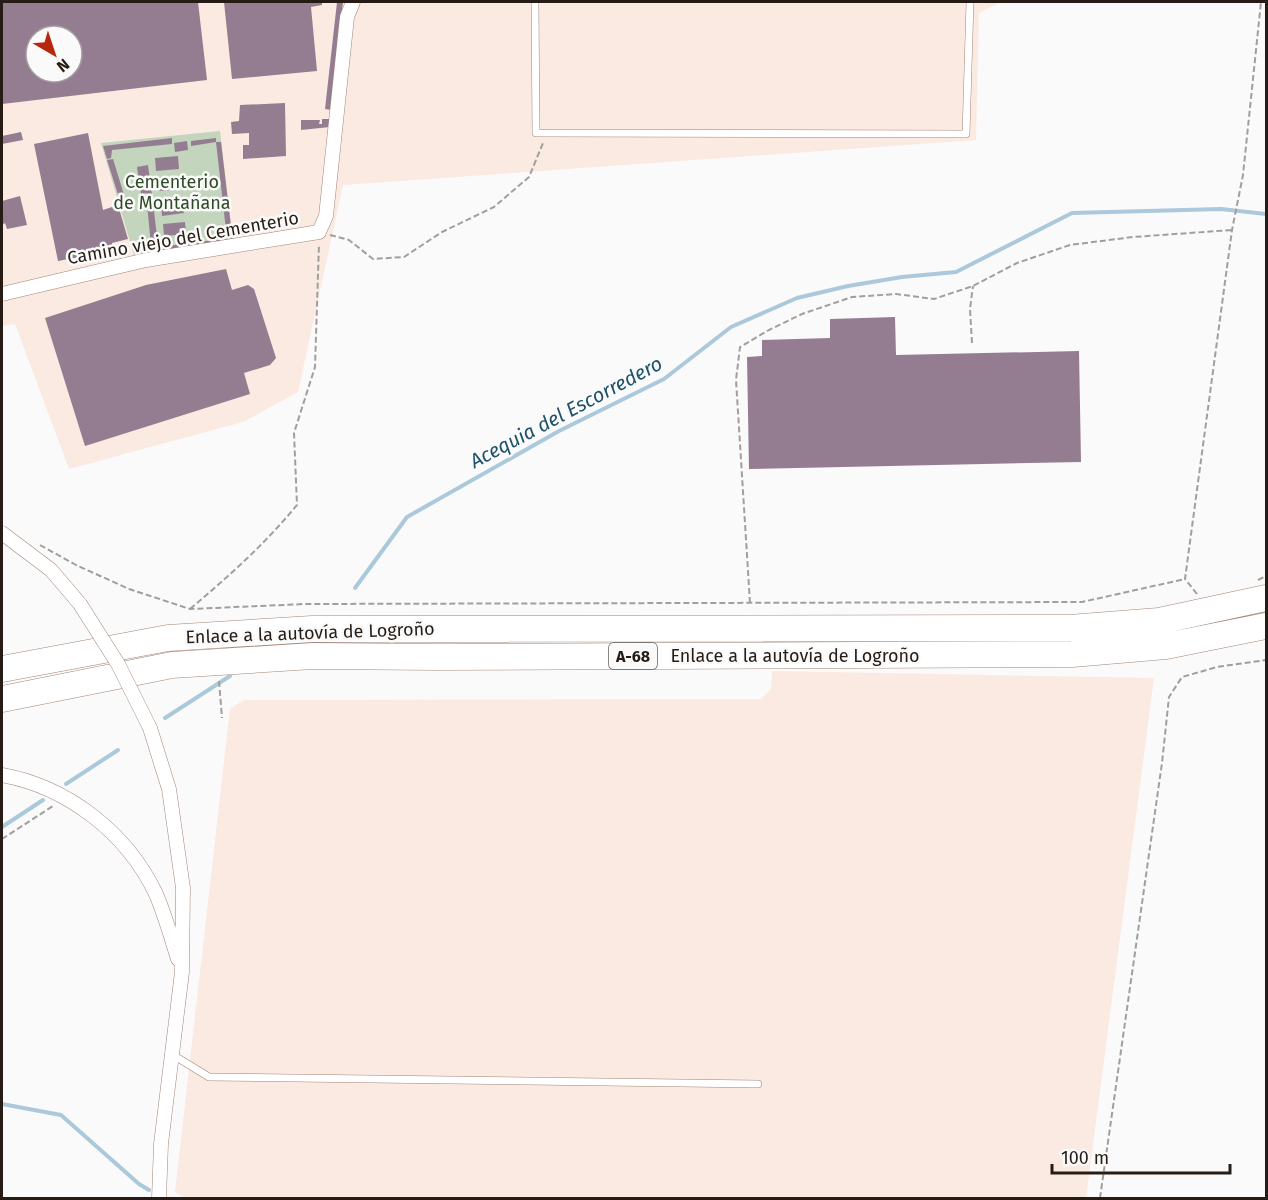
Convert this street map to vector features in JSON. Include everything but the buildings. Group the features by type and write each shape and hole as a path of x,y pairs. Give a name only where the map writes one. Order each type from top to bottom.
{"highway":[{"name":"Enlace a la autovía de Logroño","path":"2,699 172,665 313,656 376,643 1070,628 1159,621 1261,590"},
{"name":"Enlace a la autovía de Logroño","path":"2,669 168,638 312,629 376,643 1072,654 1166,646 1266,626"}],"street":[{"name":"Camino viejo del Cementerio","path":"2,294 146,260 319,232 326,216 347,17 353,2"},
{"path":"5,535 51,570 80,604 118,664 150,728 169,789 183,888 182,972 161,1144 159,1198"},
{"path":"2,775 65,797 96,819 134,858 145,874 162,910 182,972"}],"lane":[{"path":"535,2 536,133 966,134 970,2"},
{"path":"173,1055 209,1077 758,1084"}],"path":[{"path":"1197,594 1185,579 1232,230 1243,172 1261,2"},
{"path":"190,609 273,535 297,505 294,433 315,367 319,232 349,240 373,259 404,257 442,232 494,207 503,200 529,177 547,133"},
{"path":"750,603 736,380 740,347 802,314 852,297 896,294 934,299 973,285 1017,263 1070,245 1133,237 1232,230"},
{"path":"972,343 970,309 973,285"},
{"path":"36,544 45,546 76,565 129,589 190,609 305,604 1082,602 1185,579"},
{"path":"1261,590 1266,576"},
{"path":"1100,1198 1162,763 1168,697 1182,677 1217,667 1266,660"},
{"path":"219,678 222,718"},
{"path":"2,839 45,813 65,797"}],"shaded area":[{"path":"2,2 1001,2 979,13 976,140 343,185 298,392 243,422 69,469 15,324 2,326"},
{"path":"772,671 1154,678 1086,1198 184,1198 175,1192 230,709 244,700 761,699 771,689"}],"green space":[{"name":"Cementerio de Montañana","path":"220,131 233,243 134,255 101,143"}],"waterway":[{"name":"Acequia del Escorredero","path":"355,588 407,517 559,431 664,379 731,327 797,298 902,277 956,272 1072,213 1221,209 1266,214"},
{"name":"Acequia del Escorredero","path":"165,718 230,676"},
{"name":"Acequia del Escorredero","path":"66,784 118,750"},
{"name":"Acequia del Escorredero","path":"2,827 43,800"},
{"path":"2,1104 61,1115 139,1184 149,1190"}]}
